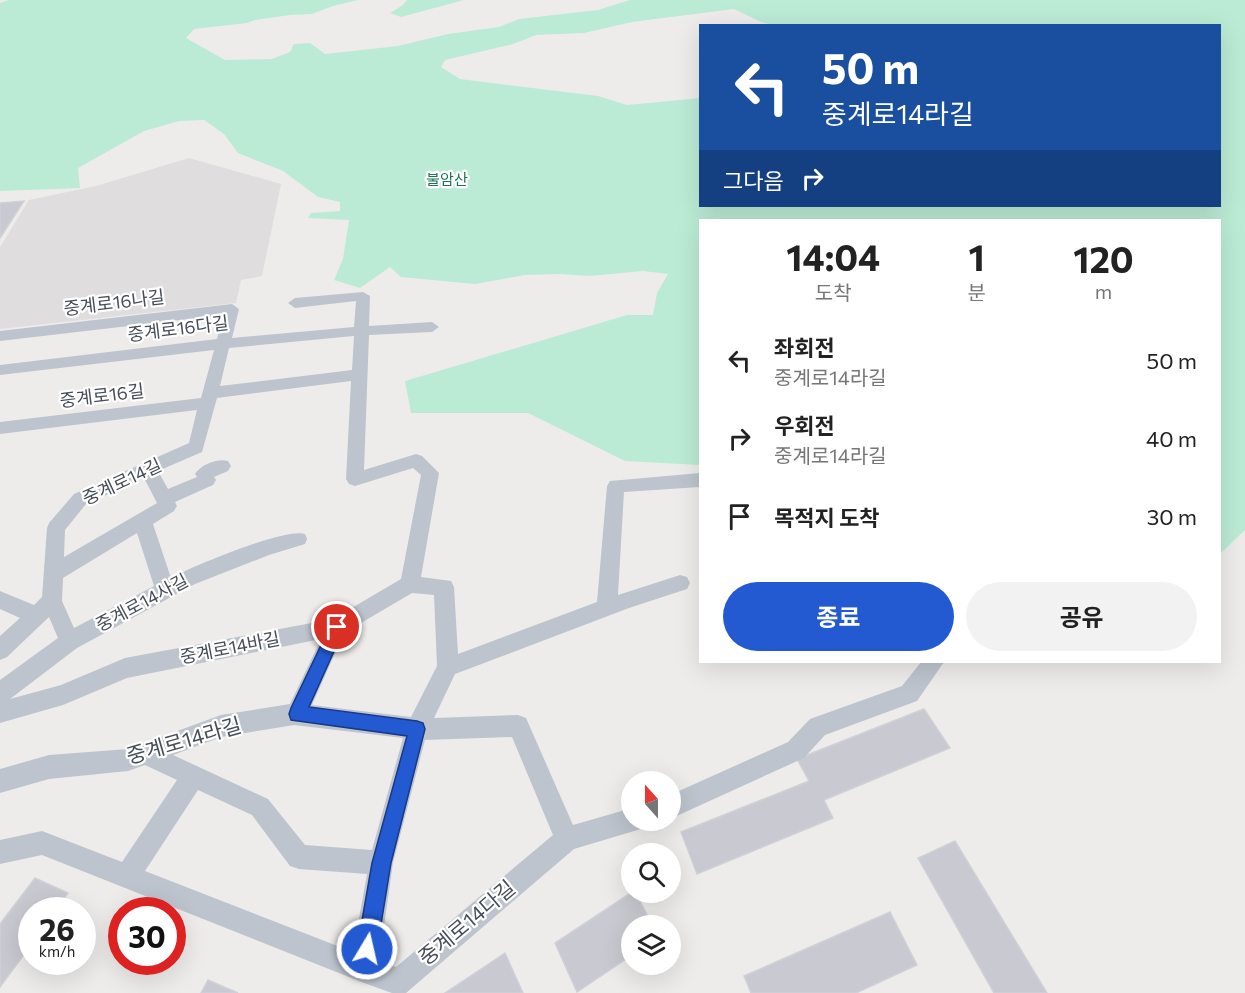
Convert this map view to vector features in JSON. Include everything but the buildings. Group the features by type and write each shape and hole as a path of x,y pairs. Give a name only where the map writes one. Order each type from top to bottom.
{"street":[{"path":"295,303 363,296 354,478 416,461 430,473 410,584 444,587 448,667 417,729 381,863 364,970"},
{"name":"중계로16나길","path":"0,336 232,309"},
{"name":"중계로14길","path":"70,641 52,601 56,528 80,499 196,447 211,398 232,309"},
{"name":"중계로16다길","path":"0,370 224,343 361,330 432,327"},
{"name":"중계로16길","path":"0,428 358,375"},
{"path":"164,499 207,480 204,474 222,466"},
{"path":"54,573 168,506 148,469"},
{"path":"607,607 616,486 699,480"},
{"path":"143,521 165,591"},
{"name":"중계로14사길","path":"0,693 70,641 165,591 207,571 266,548 298,539"},
{"path":"448,667 607,607 680,583"},
{"name":"중계로14바길","path":"0,712 63,695 125,668 337,627 410,584"},
{"path":"0,600 36,615"},
{"path":"0,650 52,601"},
{"path":"297,714 337,627"},
{"path":"681,802 796,750 818,727 909,694 932,663"},
{"name":"중계로14라길","path":"0,781 49,767 128,760 221,726 297,714 417,729 518,726 567,839"},
{"path":"144,753 260,807 299,857 381,863"},
{"path":"127,878 193,776"},
{"name":"중계로14다길","path":"0,852 42,843 127,878 400,982 567,839 621,823"}],"shaded area":[{"path":"189,158 281,184 262,276 241,280 236,303 0,329 0,247 29,200 96,186"}],"green space":[{"name":"불암산","path":"9,0 358,0 312,14 194,29 186,38 225,60 272,59 290,52 294,44 310,43 325,54 398,46 448,34 499,27 519,19 598,10 630,0 1245,0 1245,530 1221,553 1221,219 699,219 699,465 625,461 528,413 411,413 405,381 627,315 653,315 657,293 668,274 643,271 589,276 525,275 475,284 401,277 390,267 360,288 334,280 343,259 349,220 308,218 311,213 340,211 340,202 318,197 283,171 238,153 224,134 204,120 179,121 144,131 78,168 80,188 0,191 0,3"},
{"path":"407,0 464,0 401,17 390,13"}],"route":[{"path":"337,627 297,714 417,729 381,863 367,949"}]}
